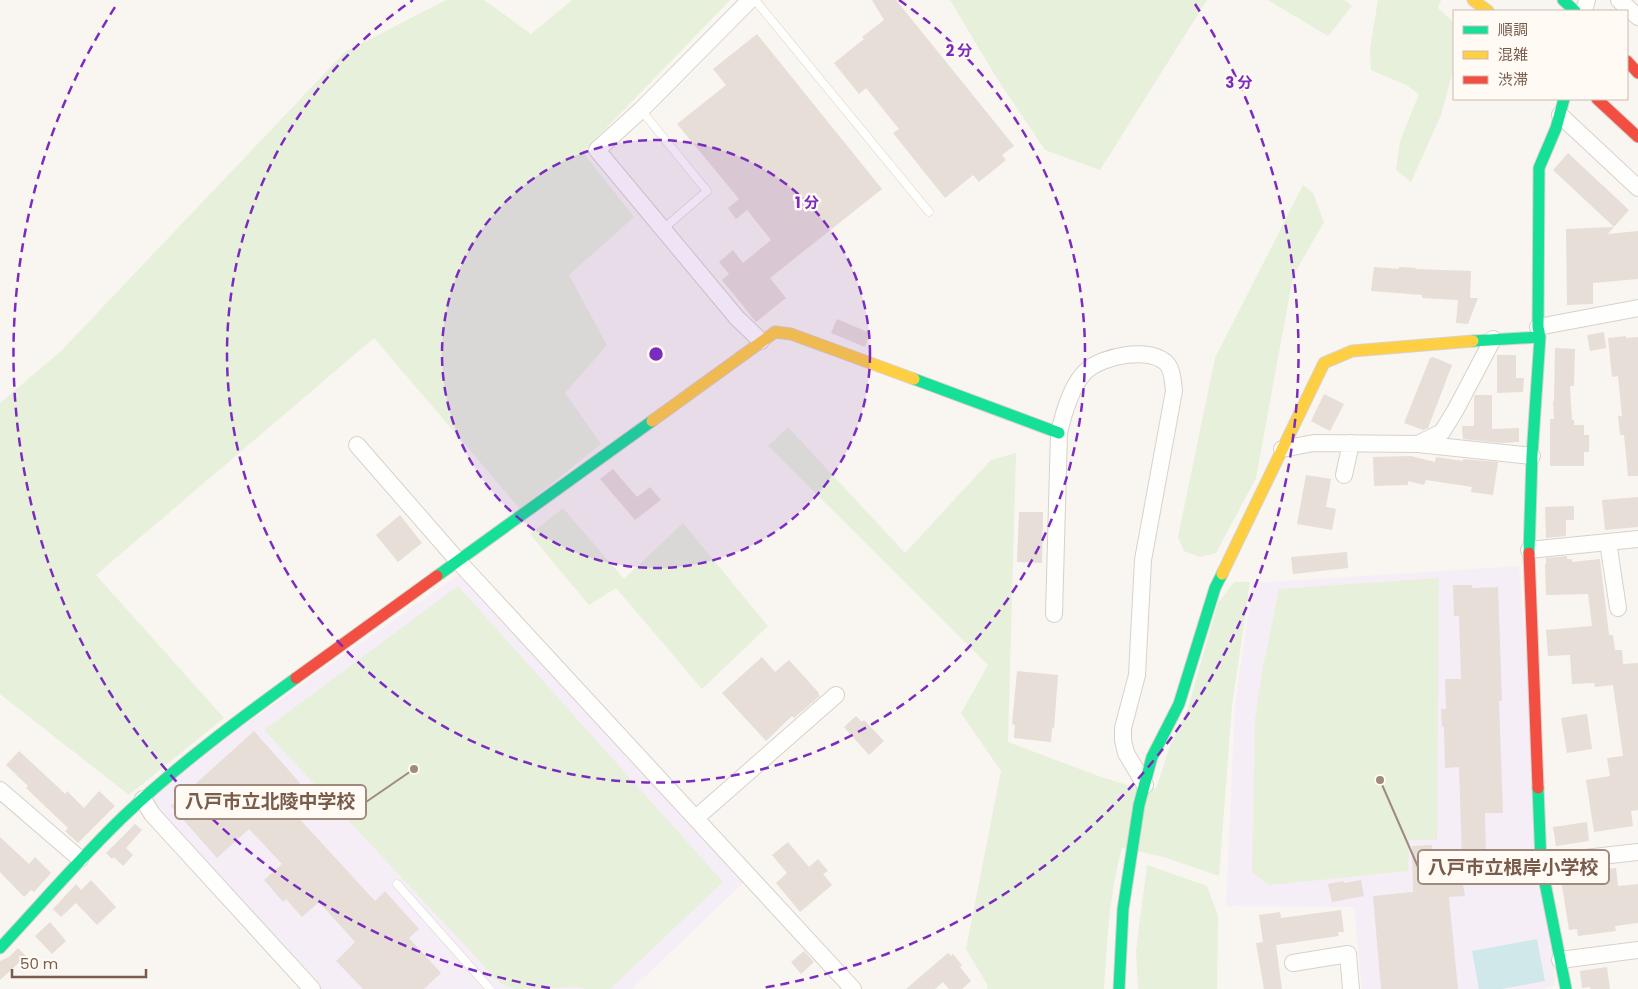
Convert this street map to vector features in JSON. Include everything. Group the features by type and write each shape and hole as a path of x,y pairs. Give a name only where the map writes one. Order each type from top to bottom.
{"street":[{"path":"750,0 640,110 597,150 737,318 761,341"},
{"path":"1473,0 1487,10"},
{"path":"1563,0 1575,10"},
{"path":"1619,0 1638,17"},
{"path":"1628,62 1638,73"},
{"path":"1564,100 1560,115 1539,168 1539,332 1529,550 1542,863 1566,989"},
{"path":"1597,100 1638,137"},
{"path":"1560,115 1638,188"},
{"path":"1119,989 1123,909 1139,806 1152,757 1179,704 1215,588 1324,363 1352,351 1493,339 1539,332 1638,308"},
{"path":"0,948 80,860 143,799 216,740 292,681 775,332 791,334 1059,433"},
{"path":"1418,444 1442,432 1493,339"},
{"path":"1054,614 1059,433 1063,415 1072,392 1086,371 1103,361 1120,355 1142,354 1161,359 1169,366 1174,391 1143,560 1137,674 1123,728 1122,740 1126,753 1144,785"},
{"path":"1282,449 1314,443 1418,444 1532,456"},
{"path":"1344,475 1351,443"},
{"path":"357,445 459,562 853,989"},
{"path":"1529,550 1638,539"},
{"path":"1608,542 1618,608"},
{"path":"696,818 836,695"},
{"path":"0,790 80,860"},
{"path":"143,799 152,814 312,989"},
{"path":"1542,863 1638,852"},
{"path":"1560,960 1638,950"},
{"path":"1293,963 1348,954 1351,989"}],"lane":[{"path":"755,0 929,212"},
{"path":"640,110 707,191 663,229"},
{"path":"397,884 490,989"}],"shaded area":[{"path":"1519,566 1555,985 1544,989 1362,989 1354,907 1226,906 1235,704 1253,583"},
{"path":"462,572 744,882 632,989 318,989 153,808 151,799 224,739"}],"green space":[{"path":"446,0 484,0 531,34 572,0 730,0 583,152 634,217 569,275 607,345 565,393 601,444 520,509 374,338 96,575 224,718 129,795 0,694 0,403 61,351 345,52"},
{"path":"950,0 1207,0 1100,170 1045,150 996,77"},
{"path":"1268,0 1345,0 1352,6 1328,36"},
{"path":"1378,0 1441,0 1438,8 1453,22 1453,75 1441,115 1411,182 1396,170 1400,141 1419,94 1406,85 1371,70 1370,48"},
{"path":"1303,185 1313,193 1324,222 1293,276 1256,478 1216,553 1200,557 1184,551 1178,537 1215,358"},
{"path":"788,427 905,553 991,460 1016,453 1008,742 1101,777 1127,785 1156,789 1170,746 1188,708 1218,603 1234,582 1250,582 1232,706 1219,876 1164,857 1122,848 1111,900 1104,989 987,989 988,986 966,949 1001,771 961,713 988,665 768,446"},
{"path":"563,508 624,579 683,523 768,626 702,689 616,588 589,605 530,534"},
{"path":"1439,578 1437,840 1409,840 1408,871 1269,885 1252,872 1255,719 1263,667 1279,589"},
{"path":"458,586 723,882 610,989 585,989 580,987 515,989 500,983 264,730"},
{"path":"1147,865 1207,886 1218,916 1217,989 1138,989 1136,951"}],"water":[{"path":"1537,939 1545,981 1502,989 1479,989 1472,951"}],"building":[{"path":"872,0 896,0 1014,146 1002,155 1006,160 979,182 973,175 945,198 893,133 899,129 866,88 859,94 834,63 884,20"},
{"path":"757,34 882,189 770,278 786,298 756,322 722,280 729,274 719,262 733,250 743,263 771,240 747,210 736,219 728,208 739,199 677,124 726,85 713,69"},
{"path":"1568,153 1629,210 1614,227 1553,170"},
{"path":"1614,227 1608,234 1638,231 1638,279 1593,283 1593,304 1567,305 1566,229"},
{"path":"1374,267 1471,271 1470,298 1478,298 1468,324 1456,323 1458,300 1422,298 1422,295 1371,291"},
{"path":"837,319 870,333 865,347 831,333"},
{"path":"1604,332 1606,348 1590,351 1587,335"},
{"path":"1626,336 1626,338 1638,337 1638,476 1628,476 1624,435 1620,435 1618,416 1622,416 1618,376 1612,377 1608,338"},
{"path":"1555,348 1575,349 1574,386 1570,386 1572,420 1574,420 1574,425 1584,425 1584,435 1589,435 1589,452 1584,452 1584,466 1550,466 1550,419 1554,419"},
{"path":"1497,355 1516,355 1516,378 1524,378 1523,392 1497,393"},
{"path":"1433,357 1452,365 1428,428 1423,430 1404,423 1430,358"},
{"path":"1324,394 1344,404 1330,431 1311,421"},
{"path":"1475,395 1492,395 1492,429 1519,428 1519,442 1501,443 1463,439 1462,426 1474,426"},
{"path":"1411,456 1435,462 1436,457 1463,461 1463,459 1498,462 1493,495 1471,492 1472,487 1426,480 1424,485 1408,481 1408,485 1374,486 1373,457"},
{"path":"613,469 637,497 650,487 661,500 635,520 600,479"},
{"path":"1306,475 1331,479 1326,507 1336,509 1332,530 1297,524"},
{"path":"1638,497 1638,527 1605,530 1602,500"},
{"path":"1574,506 1574,520 1566,520 1566,536 1546,538 1545,507"},
{"path":"1019,512 1043,512 1042,563 1017,562"},
{"path":"400,515 422,543 398,562 376,535"},
{"path":"1347,552 1348,568 1293,574 1291,557"},
{"path":"1567,556 1567,559 1572,559 1572,562 1600,559 1609,635 1613,635 1615,650 1622,650 1623,664 1638,663 1638,810 1631,811 1633,826 1594,832 1586,780 1610,776 1607,758 1623,756 1613,685 1595,687 1594,683 1572,684 1570,655 1548,656 1546,630 1592,626 1588,594 1546,595 1546,558"},
{"path":"1453,585 1472,585 1472,588 1498,587 1502,701 1499,701 1503,813 1485,813 1486,856 1462,860 1459,767 1445,768 1444,727 1442,727 1441,709 1446,709 1445,679 1461,679 1459,616 1454,616"},
{"path":"762,657 775,672 789,660 820,696 794,718 792,716 766,741 722,693"},
{"path":"1017,671 1058,675 1054,728 1052,728 1051,742 1014,738 1015,725 1012,724"},
{"path":"1587,714 1592,749 1567,753 1561,718"},
{"path":"856,716 862,722 864,720 884,741 869,755 844,727"},
{"path":"254,731 300,783 282,800 375,901 385,891 419,929 409,938 441,973 424,989 363,989 336,961 355,942 319,902 302,917 286,899 283,902 264,880 282,864 249,829 217,858 171,806"},
{"path":"19,751 65,794 67,791 84,808 99,791 115,806 78,843 65,831 68,828 26,788 28,786 6,765"},
{"path":"1587,822 1589,841 1556,846 1553,827"},
{"path":"135,824 142,830 126,848 133,855 123,866 114,857 112,859 106,853"},
{"path":"0,837 29,864 35,857 51,873 34,892 31,890 24,897 0,872"},
{"path":"788,842 809,867 818,859 828,871 823,874 832,885 800,912 776,883 787,873 772,855"},
{"path":"1432,845 1433,882 1462,879 1465,896 1449,897 1458,989 1381,989 1373,896 1413,892 1412,846"},
{"path":"1616,868 1618,886 1638,884 1638,923 1615,926 1616,931 1578,936 1577,929 1569,930 1560,872"},
{"path":"91,880 116,907 97,925 76,903 61,917 53,909 76,884 81,890"},
{"path":"1361,880 1364,896 1332,902 1328,884"},
{"path":"1341,910 1344,932 1338,932 1339,936 1276,945 1282,989 1264,989 1256,943 1263,942 1259,915 1280,912 1281,918"},
{"path":"50,922 66,941 52,954 35,936"},
{"path":"18,948 26,956 0,980 0,961 9,957"},
{"path":"804,951 814,962 801,974 791,962"},
{"path":"948,953 951,956 953,954 971,981 962,989 949,989 943,982 935,989 906,989"},
{"path":"1607,967 1610,989 1582,988 1580,971"}],"traffic: fast":[{"path":"1563,0 1574,10"},
{"path":"1529,553 1532,456 1540,337 1538,327 1539,168 1556,128 1564,100"},
{"path":"1473,341 1540,337"},
{"path":"914,379 1059,433"},
{"path":"437,576 652,421"},
{"path":"1119,989 1123,909 1139,805 1152,757 1179,704 1215,588 1222,574"},
{"path":"0,948 125,815 208,744 296,678"},
{"path":"1538,788 1541,863 1566,989"}],"traffic: slow":[{"path":"1473,0 1487,10"},
{"path":"652,421 775,332 791,334 914,379"},
{"path":"1222,574 1324,363 1352,351 1473,341"}],"traffic: jam":[{"path":"1628,62 1638,73"},
{"path":"1598,100 1638,137"},
{"path":"1529,553 1538,788"},
{"path":"296,678 437,576"}],"place":[{"name":"八戸市立北陵中学校","path":"414,769"},
{"name":"八戸市立根岸小学校","path":"1380,780"}]}
